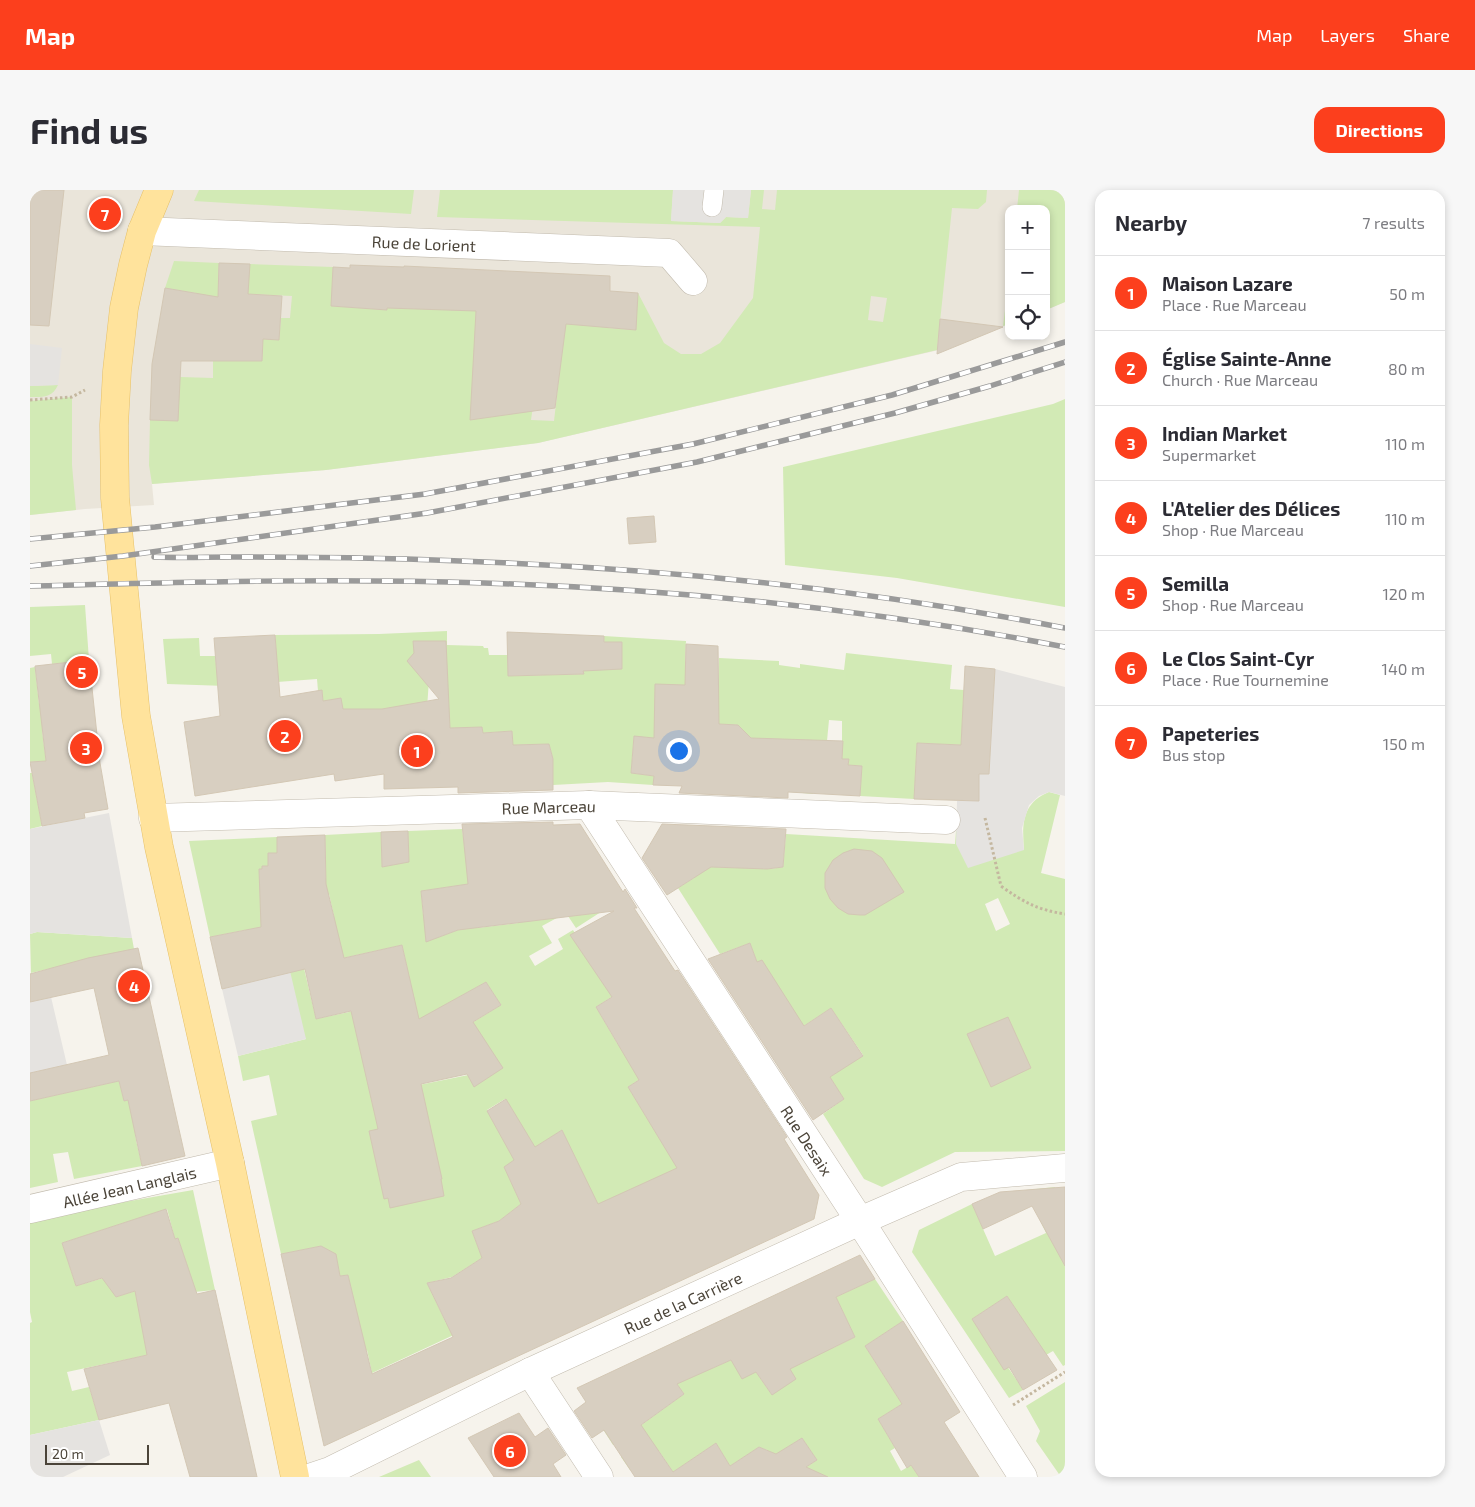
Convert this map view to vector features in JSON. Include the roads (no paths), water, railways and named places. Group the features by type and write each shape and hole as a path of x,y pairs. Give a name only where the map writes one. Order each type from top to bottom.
{"main road":[{"path":"159,190 142,231 132,265 124,308 117,372 114,425 115,498 136,716 153,818 174,920 230,1163 295,1477"}],"street":[{"name":"Rue de Lorient","path":"142,231 670,253 693,281"},
{"name":"Rue Marceau","path":"153,818 589,805 946,820"},
{"name":"Rue Desaix","path":"589,805 860,1220 1023,1477"},
{"name":"Allée Jean Langlais","path":"30,1209 230,1163"},
{"name":"Rue de la Carrière","path":"312,1477 330,1471 530,1372 860,1220 961,1177 1065,1168"},
{"path":"530,1372 599,1477"}],"railway":[{"path":"30,539 155,527 425,494 693,444 892,395 1065,342"},
{"path":"30,566 123,556 427,513 697,462 895,413 1065,362"},
{"path":"154,557 296,557 422,560 631,570 849,593 921,603 1065,628"},
{"path":"30,586 314,581 484,583 630,590 776,603 848,612 921,622 1065,647"}],"place":[{"name":"Papeteries","path":"105,214"},
{"name":"Semilla","path":"82,672"},
{"name":"Église Sainte-Anne","path":"285,736"},
{"name":"Indian Market","path":"86,748"},
{"name":"Maison Lazare","path":"417,751"},
{"name":"L'Atelier des Délices","path":"134,986"},
{"name":"Le Clos Saint-Cyr","path":"510,1451"}]}
